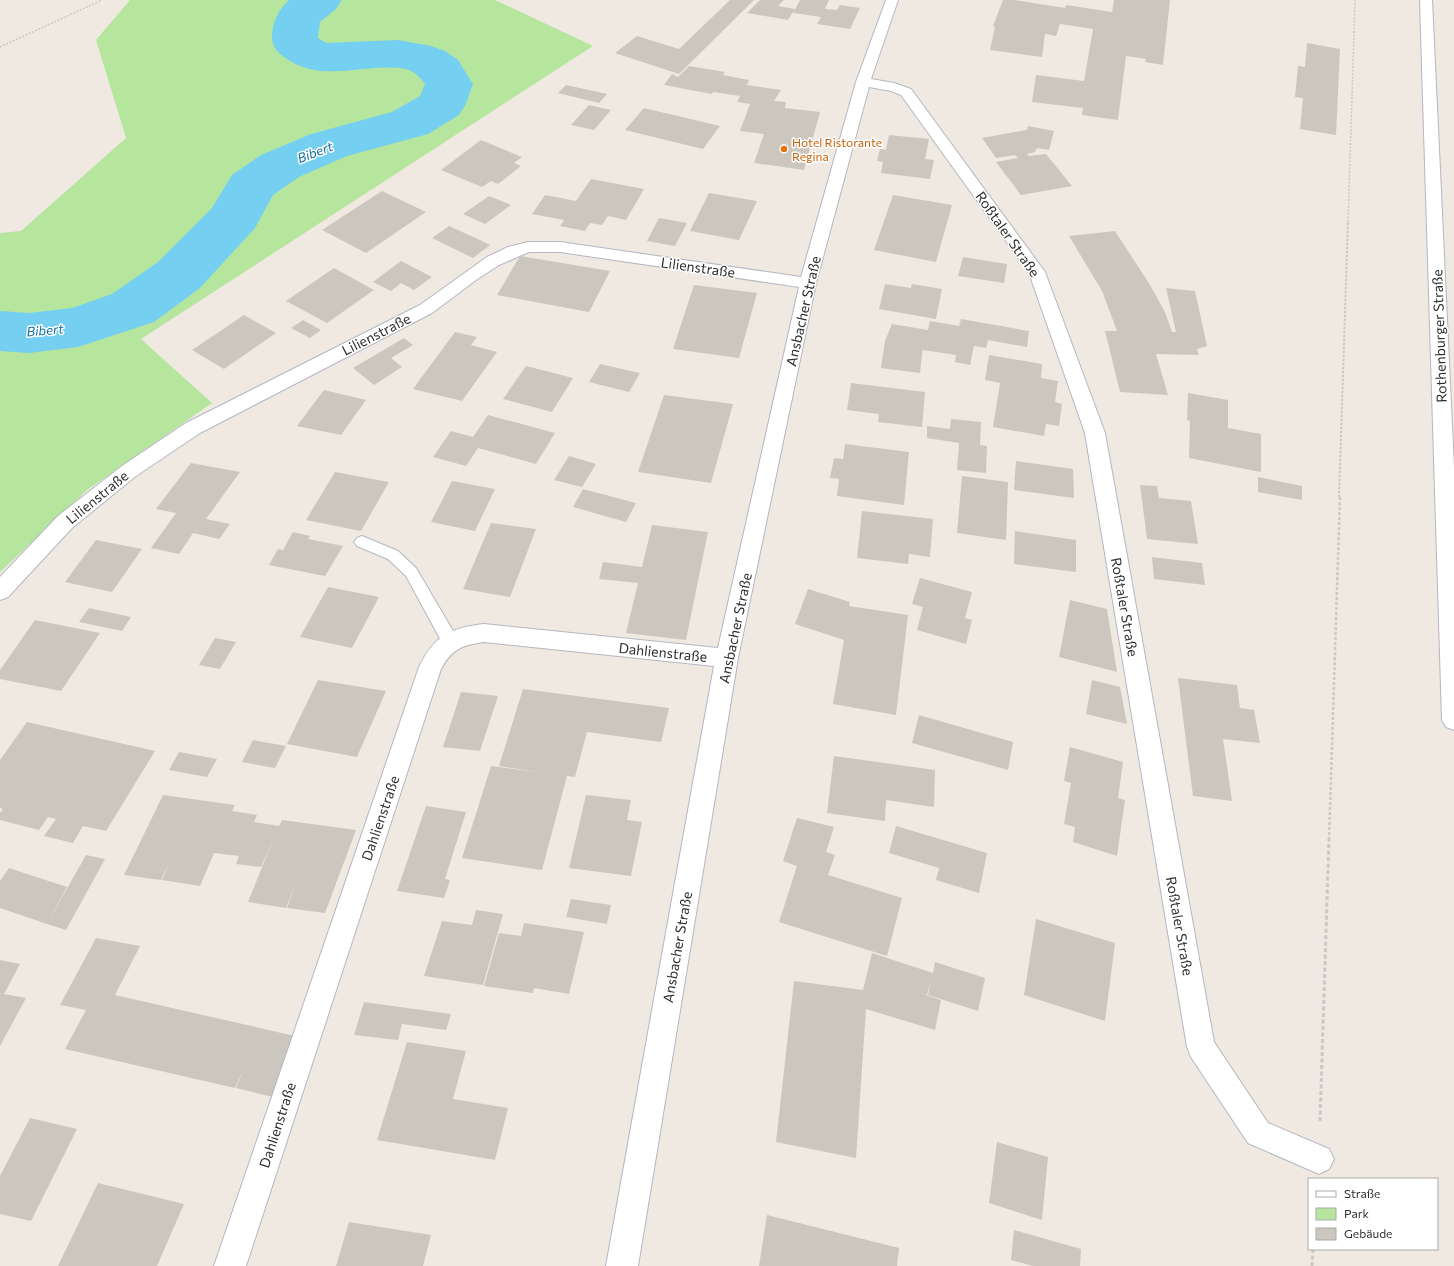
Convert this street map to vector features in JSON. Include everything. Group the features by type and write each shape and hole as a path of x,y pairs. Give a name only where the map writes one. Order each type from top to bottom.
{"street":[{"name":"Ansbacher Straße","path":"622,1266 727,658 808,283 863,82 892,0"},
{"name":"Rothenburger Straße","path":"1426,0 1454,720"},
{"name":"Roßtaler Straße","path":"863,82 894,87 906,92 1037,272 1095,433 1201,1047 1258,1133 1319,1159"},
{"name":"Lilienstraße","path":"0,591 65,522 128,471 186,433 426,309 470,276 493,261 514,251 528,247 560,247 808,283"},
{"name":"Dahlienstraße","path":"230,1266 430,667 438,652 450,641 467,635 484,633 727,658"}],"lane":[{"path":"362,542 393,555 411,572 450,641"}],"path":[{"path":"0,47 102,0"},
{"path":"1319,1159 1355,0"},
{"path":"1312,1266 1313,1250"}],"green space":[{"path":"130,0 495,0 593,46 141,339 212,403 87,490 0,572 0,233 21,231 126,138 96,40"}],"building":[{"path":"730,0 754,0 679,74 615,53 637,36 679,49"},
{"path":"760,0 784,0 778,6 795,9 788,20 747,13"},
{"path":"800,0 829,0 825,9 837,10 840,5 860,8 850,29 817,24 821,17 793,13"},
{"path":"1003,0 1015,0 1065,8 1066,5 1112,12 1114,0 1170,0 1163,65 1145,62 1146,59 1126,56 1118,120 1082,115 1083,108 1032,102 1036,75 1084,81 1093,29 1060,24 1056,36 1045,34 1042,57 990,50 995,27 993,26"},
{"path":"1307,43 1340,49 1336,135 1300,129 1303,98 1295,97 1298,66 1305,67"},
{"name":"Hotel Ristorante Regina","path":"689,66 725,72 723,75 749,80 747,85 781,90 774,101 786,102 785,108 820,112 804,170 754,163 764,134 740,131 750,104 737,102 740,96 713,92 712,94 664,85 672,74 678,77"},
{"path":"566,85 607,94 599,103 558,93"},
{"path":"589,105 611,110 594,130 571,125"},
{"path":"644,108 720,126 703,149 625,130"},
{"path":"1028,126 1054,131 1049,150 1037,148 1035,152 1027,154 1029,156 1046,154 1072,186 1021,195 996,162 1018,158 1015,155 996,158 982,138 1027,130"},
{"path":"889,135 929,139 925,159 934,160 930,179 881,173 883,162 877,161 880,149 886,150"},
{"path":"481,140 522,157 514,163 521,166 498,184 491,181 482,187 441,170"},
{"path":"591,179 644,189 626,220 608,216 602,225 590,223 585,231 560,226 564,220 532,214 545,195 576,201"},
{"path":"382,191 426,212 366,253 322,230"},
{"path":"709,193 757,201 739,240 690,231"},
{"path":"893,195 952,205 936,262 874,250"},
{"path":"489,196 511,205 485,224 463,214"},
{"path":"659,218 687,223 675,246 647,241"},
{"path":"449,226 490,245 473,258 432,238"},
{"path":"1115,231 1150,285 1165,312 1172,332 1176,332 1166,288 1195,291 1207,346 1197,349 1199,355 1156,354 1168,395 1120,392 1105,331 1117,331 1102,291 1069,236"},
{"path":"520,256 610,271 589,312 497,295"},
{"path":"963,257 1007,264 1004,283 958,276"},
{"path":"401,261 432,277 414,290 401,283 391,291 373,282"},
{"path":"334,268 374,290 327,323 286,301"},
{"path":"885,284 911,288 912,284 942,289 936,319 879,309"},
{"path":"694,285 757,293 739,358 673,349"},
{"path":"244,315 276,333 224,369 192,350"},
{"path":"961,319 1029,331 1027,347 988,340 986,348 974,346 970,365 955,362 956,355 923,350 923,346 920,373 881,368 885,341 892,324 928,330 930,321 959,326"},
{"path":"303,320 321,330 310,338 291,328"},
{"path":"455,332 477,337 471,345 497,352 462,401 413,389"},
{"path":"404,338 413,345 391,358 402,367 374,385 353,368"},
{"path":"989,355 1042,364 1041,378 1058,381 1055,402 1062,404 1059,426 1046,424 1044,436 993,427 1000,383 985,380"},
{"path":"600,364 640,373 629,392 589,382"},
{"path":"526,366 573,378 552,412 503,399"},
{"path":"851,383 925,392 922,427 878,422 879,414 847,410"},
{"path":"324,390 366,400 341,435 297,426"},
{"path":"1188,393 1228,400 1228,428 1261,434 1261,472 1189,458 1190,421 1187,420"},
{"path":"664,395 733,404 711,483 638,472"},
{"path":"488,415 555,433 536,464 478,448 466,466 433,457 451,431 473,437"},
{"path":"951,419 981,422 980,445 987,446 986,473 957,470 959,443 927,438 927,426 950,429"},
{"path":"845,444 909,452 904,505 837,496 839,479 830,478 834,458 843,459"},
{"path":"569,456 596,464 582,487 554,480"},
{"path":"1016,461 1073,469 1074,498 1014,490"},
{"path":"191,463 240,472 206,519 230,524 219,539 193,533 179,554 151,548 176,513 156,509"},
{"path":"335,472 389,482 361,531 306,520"},
{"path":"962,476 1008,482 1006,540 957,533"},
{"path":"1258,477 1302,486 1302,500 1258,492"},
{"path":"452,481 495,489 475,531 431,522"},
{"path":"1140,485 1157,486 1159,498 1191,501 1198,544 1147,539"},
{"path":"583,489 636,503 626,522 573,507"},
{"path":"862,511 933,519 930,557 909,554 908,564 857,558"},
{"path":"491,523 536,529 510,597 463,589"},
{"path":"652,525 708,532 686,640 626,633 638,583 599,579 603,562 642,567"},
{"path":"1015,531 1076,540 1076,572 1014,564"},
{"path":"293,532 310,536 308,539 343,546 325,576 269,565 278,549 283,550"},
{"path":"96,540 142,549 112,592 65,582"},
{"path":"1152,557 1202,563 1205,585 1154,579"},
{"path":"920,578 972,592 965,618 972,620 966,644 917,630 923,607 912,604"},
{"path":"328,587 379,597 352,648 300,637"},
{"path":"808,589 850,602 849,606 908,615 896,715 833,704 844,640 795,624"},
{"path":"1070,600 1107,609 1117,672 1059,657"},
{"path":"89,608 131,617 122,631 79,622"},
{"path":"35,620 100,633 61,691 0,679 0,670"},
{"path":"215,638 236,642 220,669 199,665"},
{"path":"1178,678 1237,685 1240,708 1254,710 1260,743 1223,739 1232,801 1193,796"},
{"path":"318,680 386,691 357,757 287,744"},
{"path":"1092,680 1120,687 1127,724 1086,714"},
{"path":"523,689 669,708 661,742 587,732 575,777 567,776 542,870 462,858 491,766 544,773 499,766"},
{"path":"461,692 498,696 480,751 443,747"},
{"path":"919,715 1013,742 1008,770 912,743"},
{"path":"27,722 155,751 106,831 83,826 73,843 44,836 56,819 48,817 39,830 0,820 0,813 3,809 0,808 0,760"},
{"path":"253,740 286,746 275,768 242,762"},
{"path":"1070,747 1123,762 1118,798 1125,800 1117,856 1073,842 1075,827 1064,824 1071,783 1064,781"},
{"path":"179,752 217,759 207,777 169,770"},
{"path":"834,756 935,770 934,807 886,800 885,821 827,813"},
{"path":"163,795 235,805 232,811 257,815 247,838 254,822 279,826 282,820 356,830 325,913 287,908 296,883 286,908 248,902 275,835 261,867 236,864 239,856 214,853 200,886 162,880 170,861 161,880 124,875"},
{"path":"586,795 631,800 627,820 642,822 631,876 569,868"},
{"path":"426,806 466,812 445,879 450,880 444,898 397,891"},
{"path":"797,818 834,827 826,852 835,855 828,875 902,898 887,956 779,922 797,866 783,861"},
{"path":"896,826 987,853 979,893 936,880 939,868 889,853"},
{"path":"86,855 105,859 66,930 47,924"},
{"path":"9,868 67,887 47,924 0,908 0,881"},
{"path":"571,899 611,905 607,924 566,917"},
{"path":"476,910 503,914 483,985 424,976 442,921 472,925"},
{"path":"1036,919 1115,943 1105,1021 1024,995"},
{"path":"524,923 584,932 569,994 534,988 533,993 484,986 499,933 521,936"},
{"path":"96,938 140,946 115,995 295,1036 273,1097 236,1088 245,1067 235,1088 65,1049 86,1010 60,1005"},
{"path":"872,953 933,973 935,962 985,978 978,1011 928,995 931,980 927,995 917,992 941,1000 935,1030 866,1009 856,1158 776,1142 794,981 863,990"},
{"path":"0,960 20,964 4,994 26,998 0,1046"},
{"path":"364,1002 451,1014 446,1030 402,1024 398,1040 354,1035"},
{"path":"407,1042 466,1051 453,1099 508,1108 495,1160 377,1140"},
{"path":"30,1118 77,1129 31,1221 0,1214 0,1176"},
{"path":"997,1142 1048,1157 1042,1220 989,1203"},
{"path":"98,1183 184,1204 157,1266 58,1266"},
{"path":"767,1215 899,1248 897,1266 759,1266"},
{"path":"349,1222 431,1235 423,1266 336,1266"},
{"path":"1014,1230 1081,1249 1080,1266 1033,1266 1011,1260"}],"waterway":[{"name":"Bibert","path":"0,331 29,333 78,327 133,308 179,275 235,216 251,186 280,166 329,145 410,123 441,104 449,84 441,70 429,61 414,56 398,54 347,58 316,56 295,43 295,27 299,17 302,12 320,0"}],"place":[{"name":"Hotel Ristorante Regina","path":"784,149"}]}
